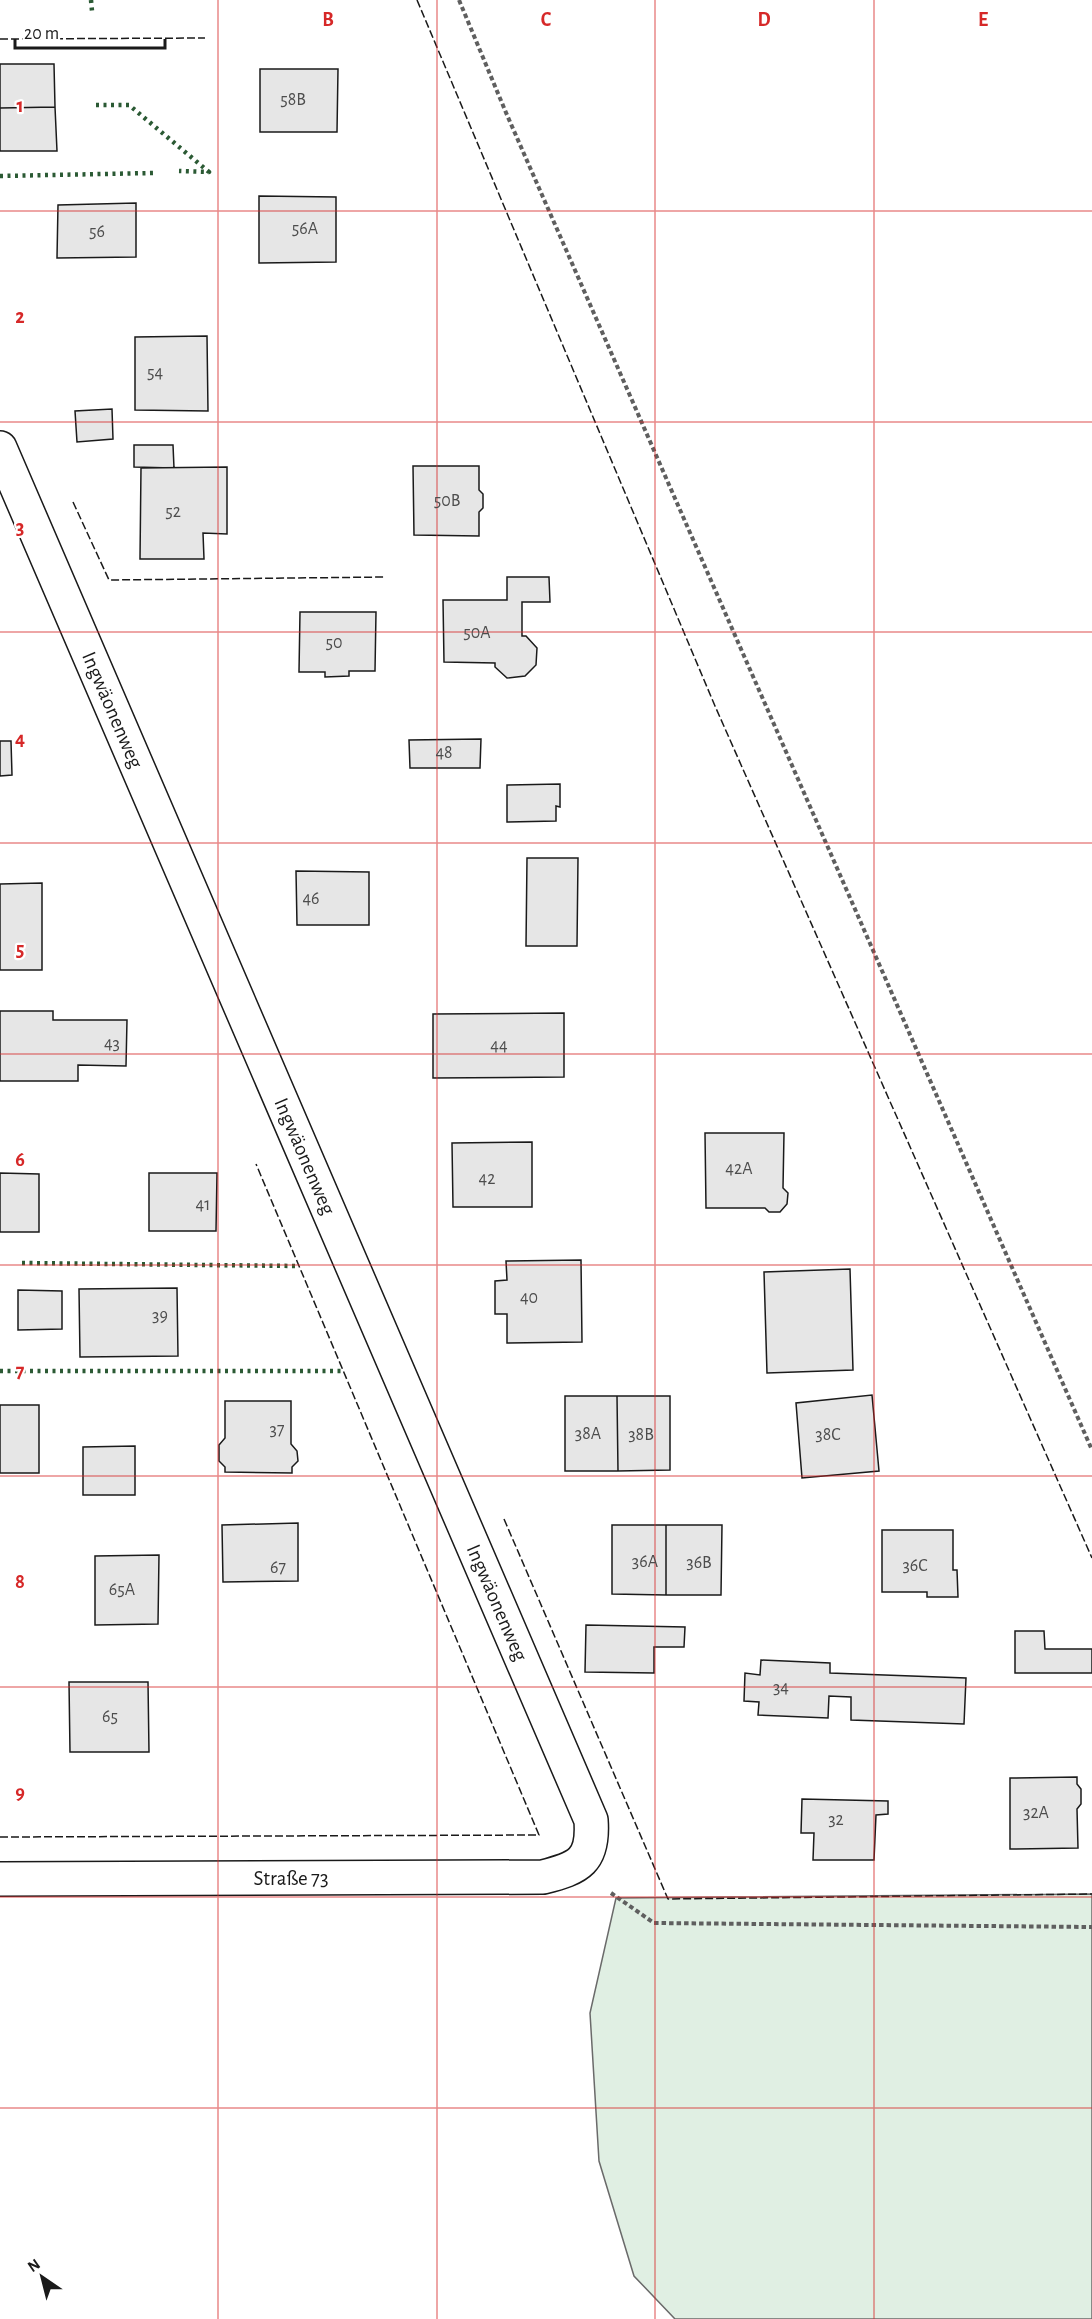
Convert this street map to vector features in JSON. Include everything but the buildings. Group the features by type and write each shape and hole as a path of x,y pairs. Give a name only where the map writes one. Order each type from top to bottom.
{"street":[{"name":"Ingwäonenweg","path":"0,448 591,1820 592,1834 588,1854 579,1864"},
{"name":"Straße 73","path":"0,1879 543,1876 563,1872 579,1864"}],"path":[{"path":"459,0 507,115 1092,1450"},
{"path":"579,1864 617,1899 654,1923 1092,1927"}],"green space":[{"path":"1092,1894 1092,2319 675,2319 634,2276 599,2161 590,2013 616,1898"}],"hedge":[{"path":"91,0 92,11"},
{"path":"96,105 129,105 209,172 179,171"},
{"path":"0,176 153,173"},
{"path":"22,1263 297,1266"},
{"path":"0,1371 343,1371"}],"fence":[{"path":"417,0 715,706 1092,1558"},
{"path":"0,39 205,38"},
{"path":"73,502 109,580 386,577"},
{"path":"0,1837 539,1835 256,1164"},
{"path":"504,1519 668,1899 1092,1894"}]}
